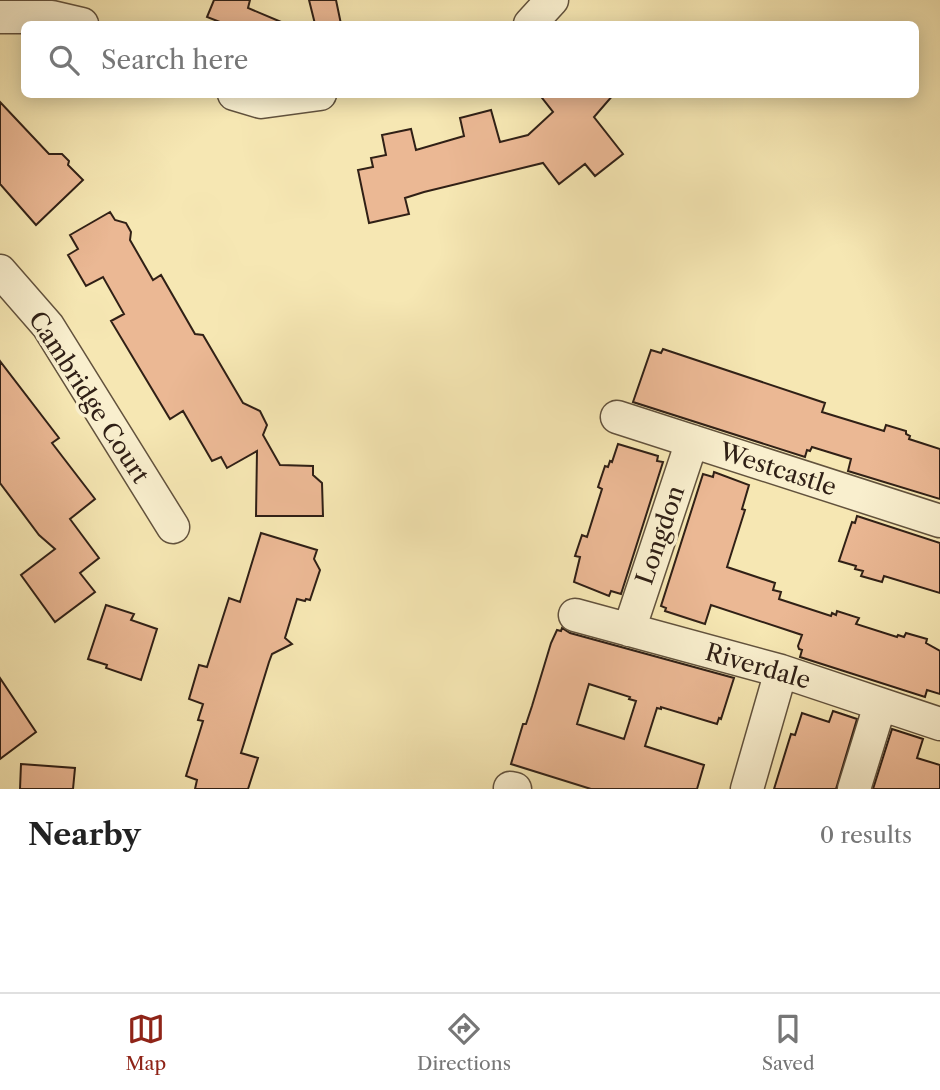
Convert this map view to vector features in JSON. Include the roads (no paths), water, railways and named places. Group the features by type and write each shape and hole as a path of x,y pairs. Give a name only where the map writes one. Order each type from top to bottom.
{"street":[{"path":"533,21 552,0"},
{"path":"0,17 52,17 69,21"},
{"path":"248,98 261,102 290,98"},
{"name":"Cambridge Court","path":"0,271 48,326 173,527"},
{"name":"Westcastle","path":"617,417 940,521"},
{"name":"Longdon","path":"629,630 692,441"},
{"name":"Riverdale","path":"575,615 781,671 940,724"},
{"path":"747,789 781,671"},
{"path":"854,789 880,705"}]}
